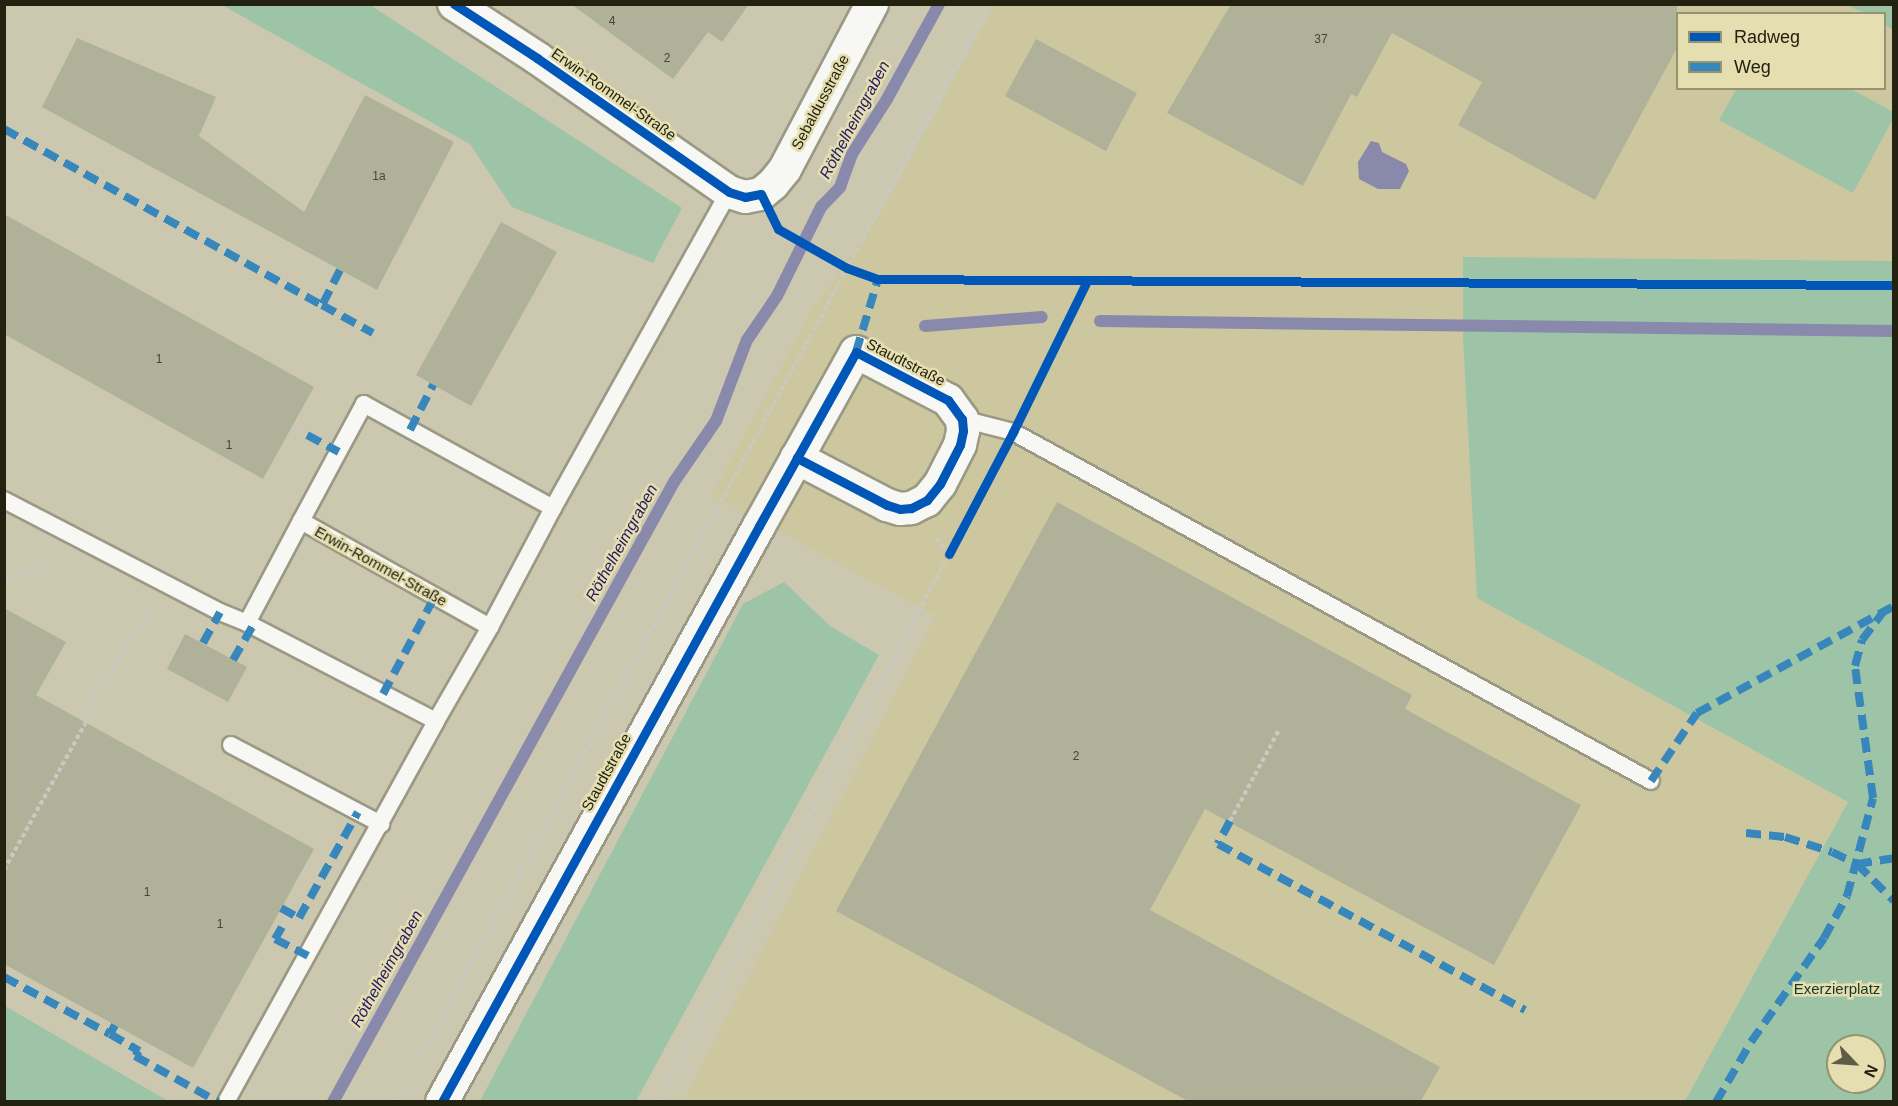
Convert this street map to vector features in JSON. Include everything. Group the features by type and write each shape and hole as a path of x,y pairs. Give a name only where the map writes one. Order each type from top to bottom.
{"street":[{"name":"Erwin-Rommel-Straße","path":"454,4 537,58 729,192"},
{"name":"Sebaldusstraße","path":"729,192 745,197 760,194 774,184 785,169 872,4"},
{"name":"Staudtstraße","path":"442,1101 856,352 948,400 962,419"},
{"path":"797,458 887,505 900,509 911,508 927,500 940,484 960,445 963,431 962,419"}],"lane":[{"path":"226,1101 729,192"},
{"name":"Erwin-Rommel-Straße","path":"490,627 301,521 364,404 553,508"},
{"path":"962,419 1013,432 1651,782"},
{"path":"4,500 436,721"},
{"path":"247,623 301,521"},
{"path":"231,745 381,824"}],"path":[{"path":"419,1059 990,4"},
{"path":"778,229 847,268 879,279"},
{"path":"292,427 307,435"},
{"path":"911,508 949,554"},
{"path":"658,1101 954,544"},
{"path":"4,581 91,546"},
{"path":"4,870 85,724 95,697 166,584"},
{"path":"1230,821 1280,730"},
{"path":"282,927 290,913"},
{"path":"147,1063 156,1048"},
{"path":"396,1101 408,1080"}],"shaded area":[{"path":"995,5 1893,5 1893,261 1463,257 1477,598 1848,802 1685,1101 683,1102 936,616 712,495 813,308 880,214"}],"green space":[{"path":"222,5 370,5 682,208 653,263 512,207 470,144"},
{"path":"1847,5 1893,5 1893,30 1886,26 1886,12 1862,12"},
{"path":"1736,90 1853,90 1893,112 1893,119 1853,193 1719,120"},
{"name":"Exerzierplatz","path":"1463,257 1893,261 1893,1101 1685,1101 1848,802 1477,598 1463,338"},
{"path":"784,582 830,626 879,655 636,1101 480,1101 743,604"},
{"path":"5,1006 168,1101 5,1101"}],"water":[{"path":"1371,141 1379,143 1382,152 1406,164 1409,171 1400,189 1378,189 1359,179 1358,162"}],"building":[{"path":"571,4 749,4 722,42 708,32 673,79"},
{"path":"1231,4 1677,4 1676,50 1595,200 1458,125 1482,82 1392,33 1357,97 1351,94 1303,186 1167,113"},
{"path":"77,38 216,97 199,136 304,212 365,95 454,142 377,290 42,107"},
{"path":"1036,39 1137,93 1106,151 1005,96"},
{"path":"4,214 314,387 263,479 4,334"},
{"path":"501,222 557,252 471,406 416,375"},
{"path":"1057,502 1412,695 1405,709 1581,805 1494,965 1205,809 1150,910 1440,1067 1421,1101 1188,1101 836,911"},
{"path":"4,608 66,642 36,695 314,849 193,1068 4,964"},
{"path":"185,634 247,667 228,702 167,669"}],"waterway":[{"name":"Röthelheimgraben","path":"333,1102 674,482 716,421 747,340 777,296 821,207 840,187 852,154 887,99 939,4"},
{"path":"925,326 1042,317"},
{"path":"1100,321 1894,331"}],"marked path":[{"path":"4,129 322,305"},
{"path":"340,270 322,305 373,333"},
{"path":"856,352 878,279 883,279"},
{"path":"410,430 433,385"},
{"path":"307,435 339,452"},
{"path":"383,694 435,596"},
{"path":"1651,781 1697,713 1894,606"},
{"path":"203,643 220,612"},
{"path":"1716,1102 1751,1042 1824,938 1847,896 1873,798 1855,666 1862,640 1883,612"},
{"path":"233,660 253,626"},
{"path":"281,908 299,918 358,812"},
{"path":"1230,821 1218,844 1525,1010"},
{"path":"1746,833 1785,837 1832,852 1857,864 1894,901"},
{"path":"1857,864 1894,858"},
{"path":"282,927 275,939 308,956"},
{"path":"4,977 110,1034"},
{"path":"115,1025 110,1034 139,1051 135,1056 218,1102"}],"cycle path":[{"path":"454,4 537,58 729,192 745,197 761,194 778,229 847,268 878,279 1894,285"},
{"path":"949,554 1013,432 1087,281"},
{"path":"442,1102 759,526 856,352 948,400 962,419 963,431 960,445 940,484 927,500 911,508 900,509 887,505 797,458"}]}
